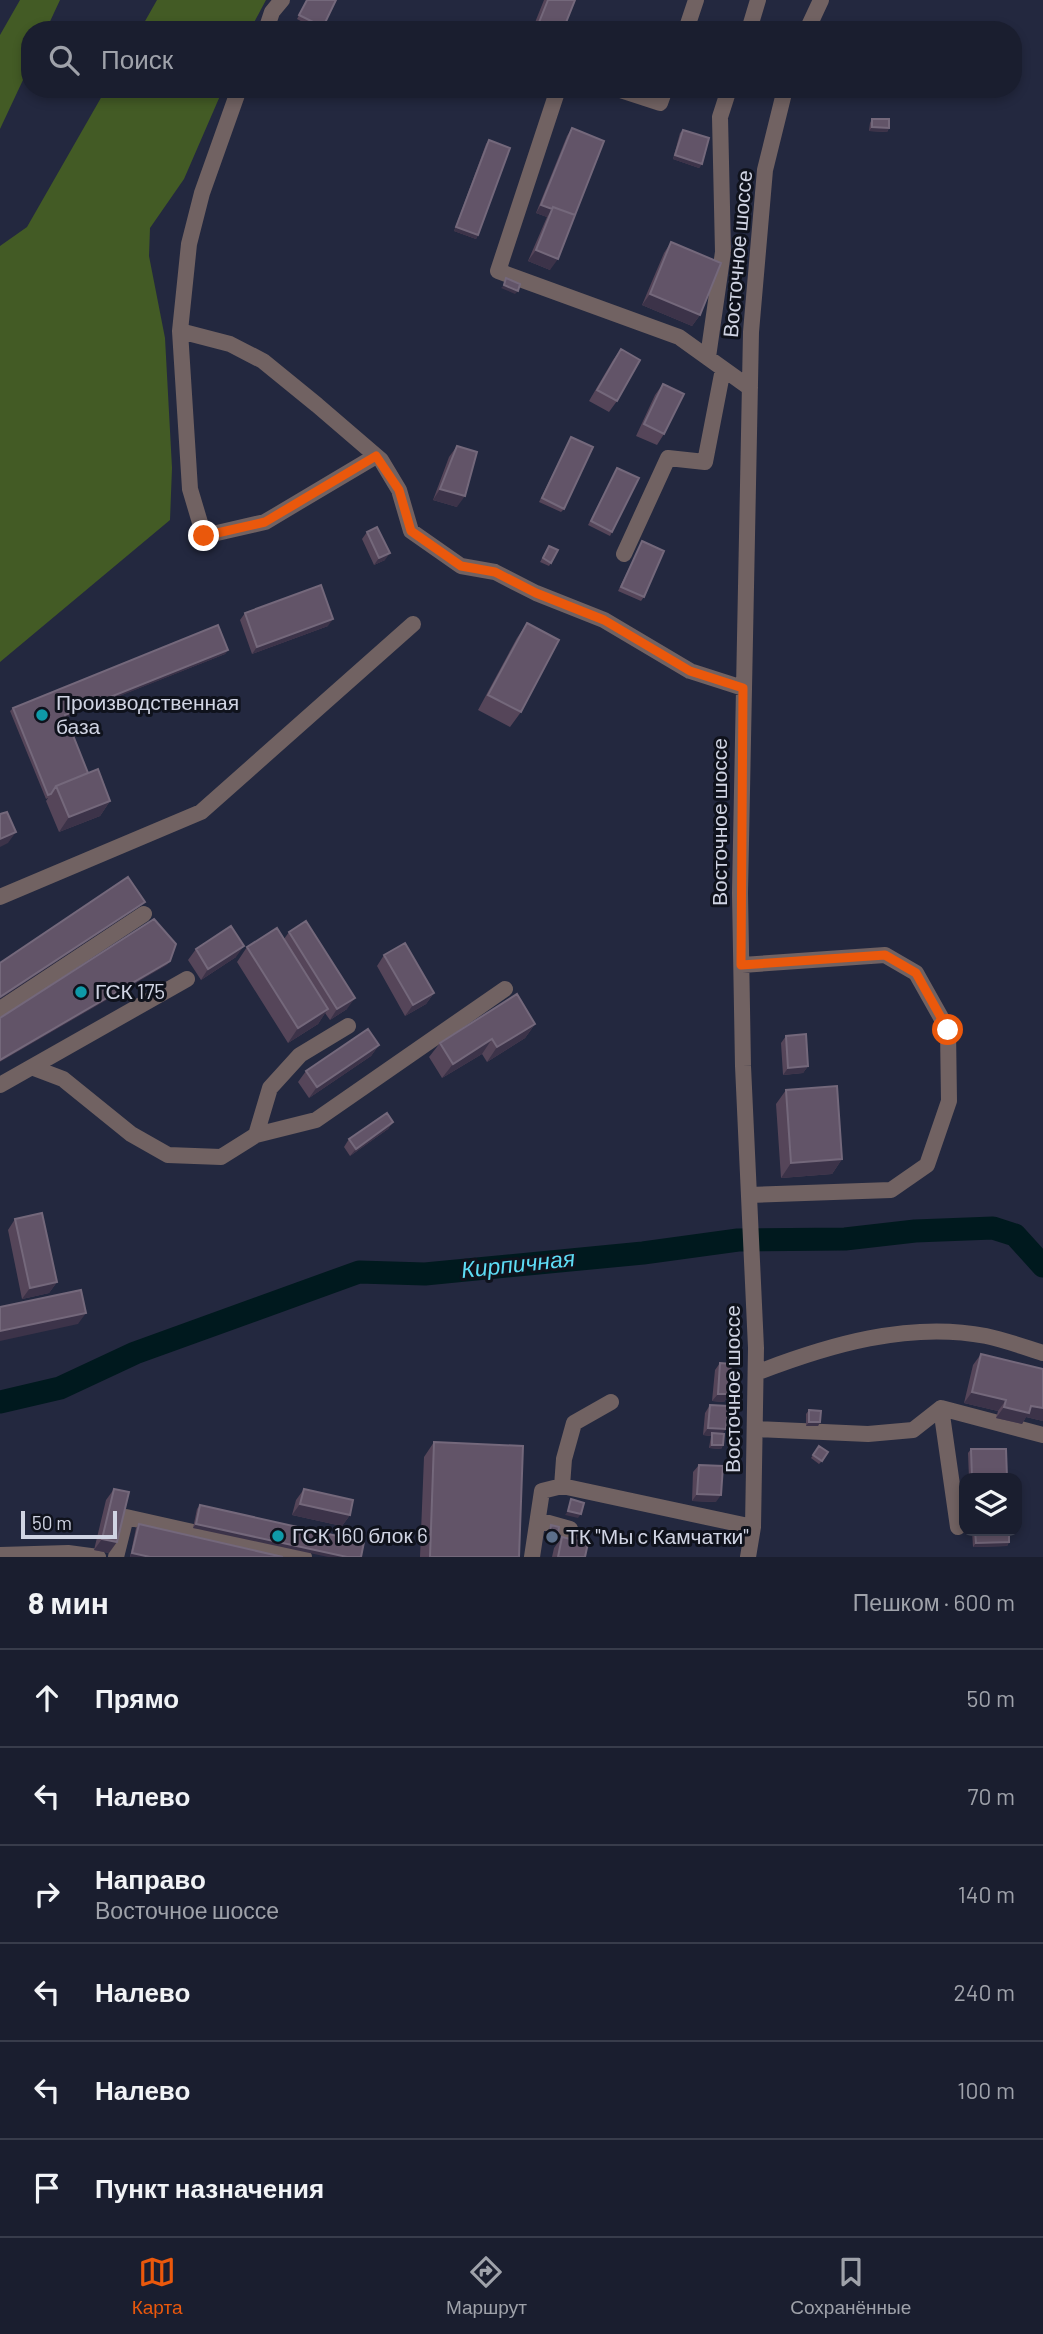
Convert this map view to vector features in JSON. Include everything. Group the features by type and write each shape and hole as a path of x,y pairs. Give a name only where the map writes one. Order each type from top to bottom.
{"street":[{"path":"269,21 272,12 282,0"},
{"path":"689,21 696,0"},
{"path":"751,21 758,0"},
{"path":"809,21 811,0"},
{"path":"811,21 821,0"},
{"path":"236,98 202,193 189,244 180,331 190,489 204,536 265,522 376,456"},
{"path":"555,98 498,271 679,337 750,388"},
{"path":"645,98 660,103 662,98"},
{"path":"708,358 723,252 720,117 726,98"},
{"name":"Восточное шоссе","path":"748,1557 753,1527 756,1373 741,965 743,688 751,332 765,170 783,98"},
{"path":"180,331 230,344 263,361 376,456 399,490 411,531 461,566 495,572 536,593 604,620 690,671 743,688"},
{"path":"624,554 668,458 705,462 723,369"},
{"path":"0,897 201,812 413,624"},
{"path":"0,1009 144,914"},
{"path":"741,965 885,955 916,973 948,1030 949,1101 927,1165 891,1190 749,1195"},
{"path":"0,1085 187,979"},
{"path":"34,1068 63,1079 131,1134 168,1155 221,1157 256,1135 316,1120 505,989"},
{"path":"256,1135 270,1088 300,1055 348,1026"},
{"path":"756,1373 797,1357 915,1331 986,1336 1043,1353"},
{"path":"562,1486 564,1459 573,1423 611,1402"},
{"path":"756,1429 867,1434 913,1430 941,1408"},
{"path":"941,1408 1043,1435"},
{"path":"941,1408 958,1527"},
{"path":"533,1557 542,1491 562,1486 753,1527"},
{"path":"116,1557 126,1517 303,1557"},
{"path":"538,1520 570,1528 568,1544"},
{"path":"0,1555 68,1553 98,1557"}],"green space":[{"path":"20,0 60,0 50,21 21,21 21,84 0,129 0,35"},
{"path":"157,0 266,0 255,21 145,21"},
{"path":"101,98 219,98 184,179 150,228 149,256 165,338 172,468 170,520 0,662 0,246 27,227"}],"building":[{"path":"307,0 336,0 326,21 311,21 299,15"},
{"path":"548,0 575,0 567,21 540,21"},
{"path":"872,119 889,119 889,128 872,127"},
{"path":"572,128 604,141 575,215 541,205"},
{"path":"683,130 709,138 702,164 675,155"},
{"path":"489,140 510,148 478,235 456,227"},
{"path":"553,207 575,215 558,259 536,250"},
{"path":"671,242 721,263 700,315 650,294"},
{"path":"506,278 520,284 518,291 504,285"},
{"path":"621,349 640,360 617,401 597,390"},
{"path":"663,384 684,394 664,434 644,424"},
{"path":"571,437 593,447 564,509 542,498"},
{"path":"457,446 477,452 465,496 440,489"},
{"path":"617,468 639,478 612,532 591,521"},
{"path":"377,527 390,553 379,558 367,532"},
{"path":"642,541 664,551 644,597 621,587"},
{"path":"549,546 558,550 551,563 543,558"},
{"path":"321,585 333,619 257,647 245,613"},
{"path":"527,623 559,640 521,712 488,695"},
{"name":"Производственная база","path":"218,625 228,650 65,715 88,773 56,786 48,795 13,708"},
{"path":"98,769 110,801 69,817 56,786"},
{"path":"7,812 16,832 0,839 0,814"},
{"name":"ГСК 175","path":"128,877 145,902 0,997 0,963"},
{"name":"ГСК 175","path":"154,919 176,944 170,961 0,1060 0,1018"},
{"path":"306,921 355,998 337,1009 289,932"},
{"path":"231,926 244,946 208,969 196,949"},
{"path":"277,928 328,1009 298,1028 247,947"},
{"path":"405,943 434,993 413,1005 384,955"},
{"path":"517,994 535,1024 497,1047 492,1039 453,1064 440,1043"},
{"path":"368,1029 379,1045 317,1087 306,1071"},
{"path":"806,1034 808,1066 788,1068 786,1036"},
{"path":"837,1086 842,1159 791,1163 786,1090"},
{"path":"387,1113 393,1122 356,1149 349,1139"},
{"path":"42,1213 57,1282 30,1288 15,1219"},
{"path":"81,1290 86,1313 0,1331 0,1307"},
{"path":"981,1354 1043,1369 1043,1408 1031,1406 1029,1413 1004,1407 1006,1400 972,1392"},
{"path":"720,1363 731,1364 729,1394 718,1394"},
{"path":"710,1405 728,1406 726,1429 708,1428"},
{"path":"809,1410 821,1411 820,1422 809,1422"},
{"path":"712,1433 724,1434 723,1445 712,1445"},
{"path":"434,1442 523,1446 519,1557 430,1557"},
{"path":"819,1446 828,1452 822,1461 813,1455"},
{"path":"971,1449 1006,1449 1007,1473 972,1473"},
{"path":"699,1465 723,1466 721,1495 697,1494"},
{"path":"114,1489 129,1492 117,1542 102,1539"},
{"path":"304,1489 353,1500 350,1515 300,1504"},
{"path":"571,1499 584,1503 581,1514 568,1511"},
{"name":"ГСК 160 блок 6","path":"200,1505 364,1542 361,1557 347,1557 196,1524"},
{"path":"139,1524 283,1557 150,1557 132,1553"},
{"path":"551,1525 559,1527 557,1540 549,1538"},
{"path":"975,1536 1009,1536 1009,1542 976,1543"},
{"path":"562,1537 588,1543 585,1557 558,1557"}],"waterway":[{"name":"Кирпичная","path":"0,1402 60,1388 135,1353 359,1272 425,1274 643,1253 738,1240 845,1239 915,1231 993,1228 1015,1235 1043,1266"}],"place":[{"name":"Производственная база","path":"42,715"},
{"name":"ГСК 175","path":"81,992"},
{"name":"ГСК 160 блок 6","path":"278,1536"},
{"name":"ТК \"Мы с Камчатки\"","path":"552,1537"}],"route":[{"path":"204,536 265,522 376,456 382,460 399,490 411,531 461,566 495,572 536,593 604,620 690,671 743,688 741,965 885,955 916,973 948,1030"}]}
